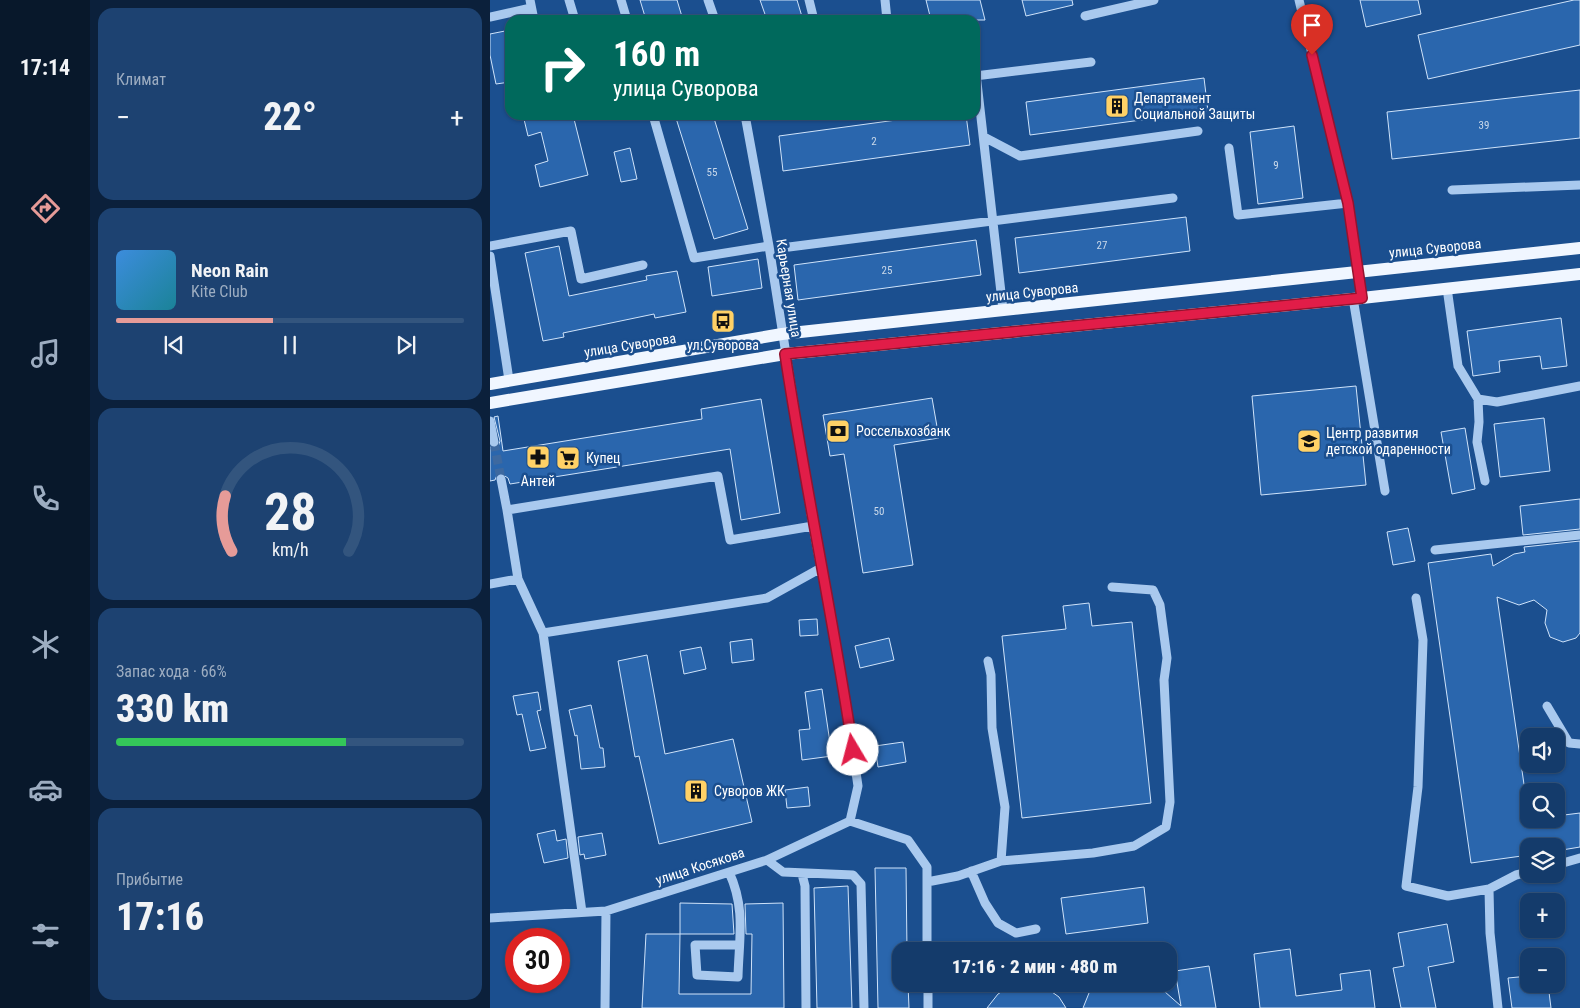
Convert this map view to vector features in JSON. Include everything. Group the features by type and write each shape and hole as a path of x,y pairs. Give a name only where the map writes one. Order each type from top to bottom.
{"main road":[{"name":"улица Суворова","path":"490,384 782,334 1580,248"},
{"path":"490,403 785,354 1358,298 1580,274"}],"street":[{"path":"569,0 574,15"},
{"path":"621,0 626,15"},
{"path":"708,0 713,15"},
{"path":"809,0 813,15"},
{"path":"885,0 887,15"},
{"path":"1084,16 1154,0"},
{"path":"1299,0 1348,203 1359,271 1358,298 1385,491"},
{"path":"490,17 531,4"},
{"path":"980,76 1091,62"},
{"path":"980,106 1003,310"},
{"path":"654,120 694,258 769,246"},
{"name":"Карьерная улица","path":"746,120 769,246 813,526 842,678 858,786 850,821"},
{"path":"984,137 1020,156 1198,131"},
{"path":"1229,148 1238,215 1348,203"},
{"path":"1452,190 1580,185"},
{"path":"789,247 1174,198"},
{"path":"490,246 571,231 581,280 643,265"},
{"path":"490,256 509,380"},
{"path":"1447,288 1458,366 1478,400 1479,422 1477,442 1485,481"},
{"path":"1478,400 1497,402 1580,386"},
{"path":"490,420 494,442"},
{"path":"507,510 718,476 730,540 813,526"},
{"path":"500,480 507,510 518,580 543,633 582,912"},
{"path":"1435,550 1580,535"},
{"path":"543,633 767,598 821,568"},
{"path":"490,584 518,580"},
{"path":"927,882 1001,861 1093,853 1134,846 1166,827 1170,802 1164,680 1167,658 1160,604 1153,590 1112,586"},
{"path":"1416,598 1423,640 1418,786 1406,886 1448,896 1489,889 1520,874"},
{"path":"988,661 992,728 1005,807 1001,861"},
{"path":"1547,706 1569,743 1580,744"},
{"path":"850,821 908,840 927,867 927,942"},
{"name":"улица Косякова","path":"490,918 606,911 766,860 850,821"},
{"path":"1565,862 1580,858"},
{"path":"766,860 783,872 853,875 861,884 864,1008"},
{"path":"971,871 985,903 998,922 1016,933 1036,929"},
{"path":"729,872 738,890 741,906 738,977 697,975 696,944 739,946"},
{"path":"802,874 805,886 806,1008"},
{"path":"1489,889 1490,933 1498,1008"},
{"path":"605,1008 606,911"},
{"path":"928,992 928,1008"}],"building":[{"path":"640,0 677,0 682,15 644,15"},
{"path":"760,0 797,0 802,15 765,15"},
{"path":"926,0 980,0 985,20 980,20 980,15 930,15"},
{"path":"1022,0 1072,0 1073,5 1026,16"},
{"path":"1360,0 1418,0 1421,14 1366,27"},
{"path":"1580,0 1580,45 1428,79 1418,35"},
{"path":"505,31 505,83 496,84 490,55 490,34"},
{"name":"Департамент Социальной Защиты","path":"1204,78 1208,111 1030,135 1026,102"},
{"path":"1580,90 1580,138 1392,159 1387,112"},
{"path":"524,120 574,120 588,175 540,187 535,165 548,161 541,132 528,136"},
{"path":"677,120 715,120 748,229 714,239"},
{"path":"896,120 967,120 970,145 783,171 779,136"},
{"path":"1294,126 1303,198 1258,204 1250,132"},
{"path":"630,148 637,179 621,182 614,152"},
{"path":"1186,217 1190,251 1019,273 1015,238"},
{"path":"976,240 981,275 798,300 794,265"},
{"path":"559,246 569,296 647,280 646,276 677,271 686,312 655,318 654,314 563,333 564,337 543,341 525,253"},
{"path":"758,259 762,288 712,296 708,267"},
{"path":"1561,318 1567,366 1542,369 1540,356 1499,361 1500,372 1473,376 1467,331"},
{"name":"Центр развития детской одаренности","path":"1356,386 1366,485 1261,495 1252,396"},
{"path":"932,398 939,438 894,445 913,565 863,573 844,454 830,456 823,415"},
{"path":"761,399 780,513 741,520 730,449 510,484 508,478 500,473 495,480 490,481 490,447 498,447 500,441 494,417 498,416 503,451 702,419 701,409"},
{"path":"1544,418 1550,471 1500,477 1494,424"},
{"path":"1465,428 1475,489 1452,494 1441,432"},
{"path":"1580,499 1580,529 1523,535 1520,506"},
{"path":"1408,528 1415,561 1393,565 1387,532"},
{"path":"1580,541 1580,633 1576,638 1563,642 1550,637 1545,623 1547,610 1534,600 1519,605 1497,597 1520,757 1520,773 1522,773 1524,783 1520,783 1520,828 1565,828 1565,815 1580,813 1580,847 1565,850 1565,838 1520,838 1520,856 1471,863 1428,563 1491,554 1493,566 1514,554 1525,552 1524,547"},
{"path":"1089,603 1092,626 1132,622 1151,803 1022,818 1002,636 1066,629 1063,606"},
{"path":"817,619 818,635 800,636 799,620"},
{"path":"889,638 894,660 860,668 855,646"},
{"path":"752,639 754,660 732,663 730,642"},
{"path":"701,647 706,669 684,674 680,651"},
{"name":"Суворов ЖК","path":"647,655 665,754 733,739 752,822 659,844 639,756 635,757 618,661"},
{"path":"822,689 832,756 802,760 799,730 810,729 805,692"},
{"path":"538,692 541,710 537,711 546,748 530,751 522,714 517,715 513,696"},
{"path":"591,705 600,748 603,748 605,767 581,769 577,735 575,736 569,710"},
{"path":"903,742 906,762 878,767 875,746"},
{"path":"808,787 810,806 787,808 785,790"},
{"path":"555,830 557,841 566,839 568,858 544,863 537,834"},
{"path":"602,833 606,855 585,859 584,854 580,855 578,837"},
{"path":"875,868 906,868 907,942 892,942 892,992 908,992 909,1008 878,1008"},
{"path":"848,886 852,1008 817,1008 814,888"},
{"path":"1144,887 1148,923 1066,934 1061,898"},
{"path":"680,903 732,904 734,934 680,934"},
{"path":"783,903 784,1008 642,1008 646,934 680,934 679,994 751,994 752,934 746,934 745,904"},
{"path":"1447,924 1454,962 1428,967 1436,1008 1401,1008 1393,968 1404,966 1398,933"},
{"path":"1290,949 1296,996 1342,990 1340,974 1370,970 1375,1008 1260,1008 1254,954"},
{"path":"1209,966 1216,1008 1083,1008 1090,992 1165,992 1181,1006 1177,971"},
{"path":"1520,977 1520,993 1549,993 1551,1008 1512,1008 1508,978"},
{"path":"1001,992 1052,992 1059,997 1066,1008 987,1008"}],"tunnel":[{"path":"494,442 501,479"}],"place":[{"name":"Департамент Социальной Защиты","path":"1117,106"},
{"name":"ул.Суворова","path":"723,321"},
{"name":"Россельхозбанк","path":"838,431"},
{"name":"Центр развития детской одаренности","path":"1309,441"},
{"name":"Антей","path":"538,457"},
{"name":"Купец","path":"568,458"},
{"name":"Суворов ЖК","path":"696,791"}],"route":[{"path":"853,750 842,678 813,526 785,354 1362,298 1356,246 1348,203 1312,55"}]}
